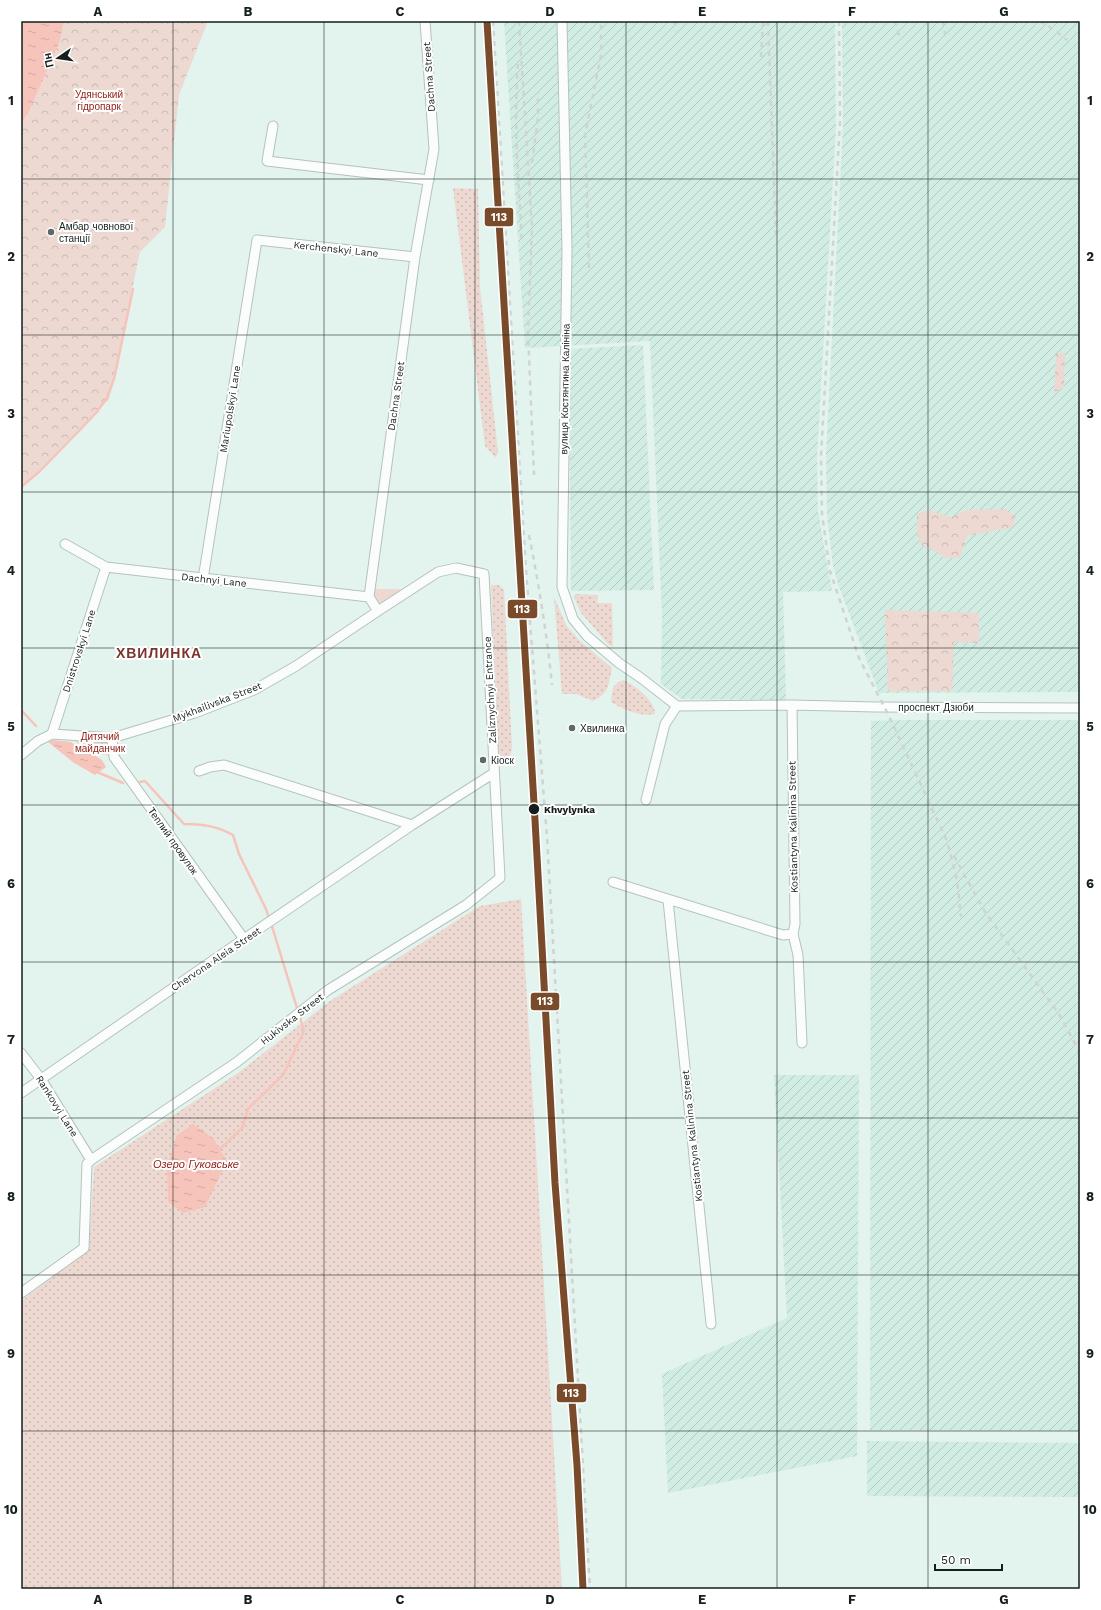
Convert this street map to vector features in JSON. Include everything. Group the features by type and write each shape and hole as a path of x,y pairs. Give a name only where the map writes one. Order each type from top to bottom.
{"street":[{"name":"Dachna Street","path":"369,597 415,257 434,149 425,21"},
{"name":"вулиця Костянтина Калініна","path":"562,21 568,250 562,587 573,620 587,636 619,663 677,706"},
{"path":"273,126 267,161 429,180"},
{"name":"Kerchenskyi Lane","path":"257,240 415,257"},
{"name":"Mariupolskyi Lane","path":"203,579 257,240"},
{"name":"Dachnyi Lane","path":"65,544 106,567 369,597"},
{"name":"Dnistrovskyi Lane","path":"52,734 106,567"},
{"name":"Mykhailivska Street","path":"52,734 112,738 195,713 254,690 296,666 378,610 438,572 456,568 484,574"},
{"name":"Zaliznychnyi Entrance","path":"484,574 500,878"},
{"path":"369,597 378,610"},
{"path":"646,800 665,724 677,706 792,705"},
{"name":"проспект Дзюби","path":"792,705 1080,708"},
{"name":"Kostiantyna Kalinina Street","path":"792,705 793,934"},
{"path":"21,755 38,741 52,734"},
{"name":"Теплий провулок","path":"112,738 114,757 244,939"},
{"path":"199,771 210,767 224,765 412,825"},
{"name":"Chervona Aleia Street","path":"21,1093 412,825 494,773"},
{"name":"Hukivska Street","path":"89,1162 238,1062 328,990 466,905 500,878"},
{"path":"612,882 783,935 793,934 798,955 802,1043"},
{"name":"Kostiantyna Kalinina Street","path":"668,900 711,1324"},
{"name":"Rankovyi Lane","path":"21,1053 41,1079 89,1162"},
{"path":"21,1293 84,1248 89,1162"}],"shaded area":[{"path":"504,21 835,21 836,127 817,457 818,511 832,591 783,592 786,700 682,699 661,684 662,616 650,341 525,348"},
{"path":"842,21 1080,21 1080,692 879,693 838,584 833,566 827,516 826,454 843,126"},
{"path":"643,345 654,590 571,591 569,349"},
{"path":"1080,720 1080,1431 870,1430 871,721"},
{"path":"774,1075 859,1075 857,1456 668,1493 662,1374 787,1318"},
{"path":"867,1441 1080,1443 1080,1497 867,1496"}],"green space":[{"name":"Удянський гідропарк","path":"21,21 208,21 179,95 165,227 140,252 109,399 21,489"},
{"path":"453,188 478,189 480,287 498,452 496,458 485,446"},
{"path":"1065,353 1064,387 1054,393 1056,354"},
{"path":"1005,509 1016,517 1011,529 997,530 967,536 960,558 945,558 932,549 921,545 917,534 917,514 928,510 951,517 967,510"},
{"path":"491,585 499,585 504,590 512,747 510,759 499,761"},
{"path":"375,589 401,589 385,602 379,603 374,600 373,593"},
{"path":"575,594 598,595 597,603 612,603 613,647 608,644 581,613 574,597"},
{"path":"554,597 566,625 579,640 612,668 606,691 599,698 593,701 576,694 562,694"},
{"path":"885,610 979,613 979,643 954,642 952,691 888,691"},
{"path":"624,680 644,694 652,704 655,714 638,714 621,708 611,702 613,688 617,683"},
{"name":"Дитячий майданчик","path":"62,729 112,732 114,757 85,750"},
{"path":"521,899 562,1589 21,1589 21,1301 89,1249 94,1167 238,1073 330,1001 480,906"}],"water":[{"path":"21,21 64,21 59,43 29,111 21,124"},
{"path":"53,740 71,742 83,751 102,760 106,767 95,775 74,763 48,742"},
{"name":"Озеро Гуковське","path":"193,1124 213,1138 227,1161 205,1207 183,1213 168,1202 167,1168 177,1135"}],"waterway":[{"path":"21,487 39,472 76,434 96,413 107,398 114,379 133,289"},
{"path":"21,710 36,726"},
{"path":"97,772 123,783"},
{"path":"140,782 145,781 184,824 209,826 221,829 233,835 239,854 266,909 269,919"},
{"path":"220,1149 242,1128 248,1109 283,1075 304,1031 271,923"}],"railway":[{"path":"493,21 526,571 547,837 590,1589"},
{"path":"519,21 532,227 528,332 534,475"},
{"path":"589,268 585,135 601,55 601,21"},
{"path":"674,21 677,31"},
{"path":"761,57 763,21"},
{"path":"768,21 776,237"},
{"path":"839,21 840,122 821,456 822,514 830,571 859,658 889,716 947,841 957,880 961,917"},
{"path":"895,21 899,36"},
{"path":"943,21 945,35"},
{"path":"1040,21 1067,40"},
{"path":"518,64 516,132 522,244"},
{"path":"532,163 538,118 538,92"},
{"path":"529,535 548,648 552,685"},
{"path":"954,856 985,912 1059,1014 1080,1053"}],"transit line":[{"name":"113","path":"487,21 535,820 555,1183 577,1465 583,1589"}],"place":[{"name":"Амбар човнової станції","path":"51,232"},
{"name":"Хвилинка","path":"572,728"},
{"name":"Кіоск","path":"483,760"},
{"name":"Khvylynka","path":"534,809"}],"district":[{"name":"ХВИЛИНКА","path":"159,653"}]}
